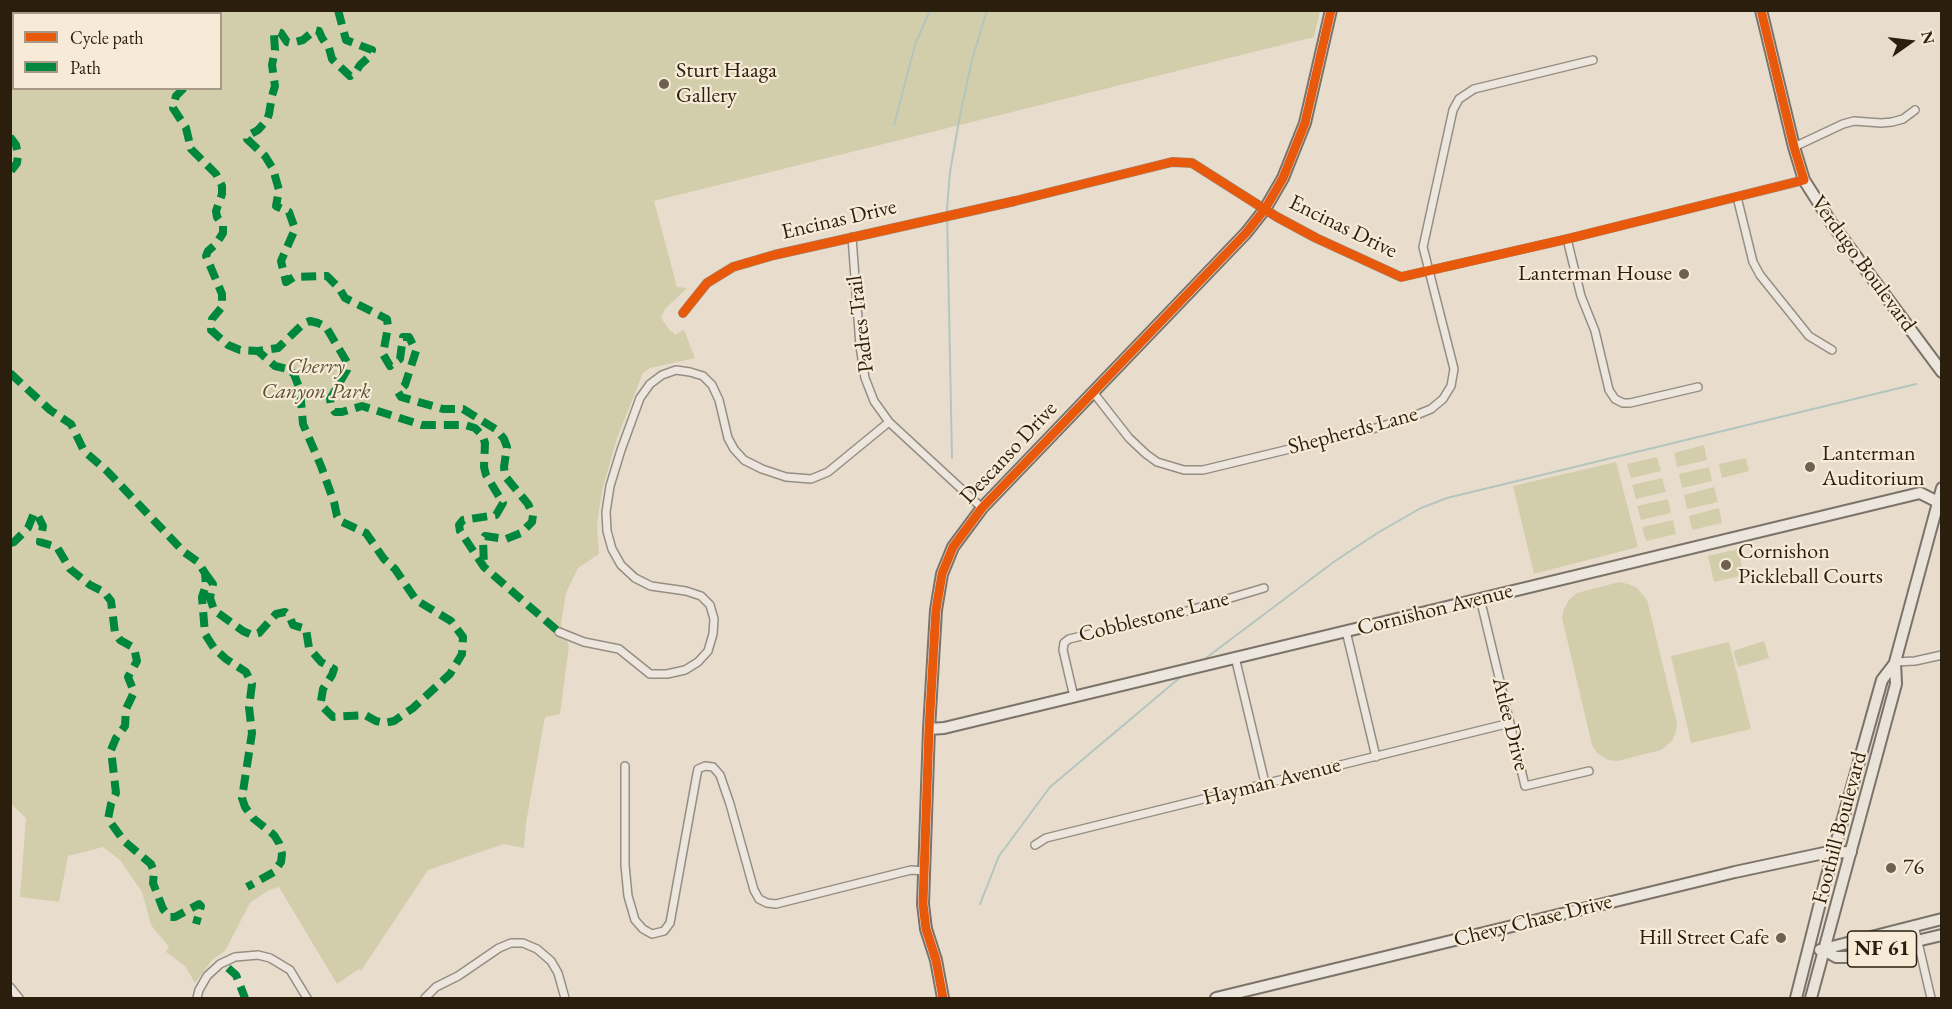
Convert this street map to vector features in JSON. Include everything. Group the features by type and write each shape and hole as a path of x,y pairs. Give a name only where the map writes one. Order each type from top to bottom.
{"main road":[{"name":"Foothill Boulevard","path":"1811,999 1896,684 1895,663 1941,488"},
{"name":"Foothill Boulevard","path":"1796,999 1833,852 1882,680 1895,663"},
{"name":"NF 61","path":"1809,949 1824,950 1839,944 1941,919"},
{"name":"NF 61","path":"1824,950 1836,957 1849,957 1941,935"}],"street":[{"name":"Descanso Drive","path":"943,999 940,977 924,916 929,729 936,610 942,574 953,547 982,508 1246,233 1265,209 1291,161 1305,123 1331,10"},
{"name":"Verdugo Boulevard","path":"1761,10 1804,180 1832,224 1941,372"},
{"name":"Shepherds Lane","path":"1093,392 1129,438 1146,454 1157,462 1184,470 1212,468 1409,418 1431,409 1443,399 1451,386 1454,369 1423,247 1453,110 1459,99 1481,87 1593,60"},
{"path":"1794,147 1843,124 1854,121 1892,122 1903,119 1915,110"},
{"name":"Encinas Drive","path":"683,312 707,283 733,267 774,255 1015,201 1172,162 1192,163 1316,238 1398,276 1567,239 1804,180"},
{"path":"1737,197 1753,262 1760,275 1809,336 1832,350"},
{"name":"Padres Trail","path":"852,237 859,335 866,378 874,400 889,422 982,508"},
{"path":"1567,239 1581,296 1595,331 1609,390 1615,399 1623,403 1630,403 1698,387"},
{"path":"559,632 584,642 619,649 650,674 667,674 685,670 698,662 708,651 714,619 710,605 701,596 686,591 651,586 635,578 621,565 612,549 607,531 606,512 610,486 621,450 640,398 650,384 662,375 676,370 703,376 712,385 719,400 728,438 734,449 744,460 786,477 811,479 828,472 889,422"},
{"name":"Cornishon Avenue","path":"929,729 944,728 1920,493 1938,502"},
{"name":"Cobblestone Lane","path":"1074,697 1063,650 1064,643 1070,639 1187,611 1264,588"},
{"name":"Atlee Drive","path":"1480,598 1526,786 1589,771"},
{"path":"1346,631 1376,757"},
{"path":"1895,663 1941,655"},
{"path":"1235,657 1265,783"},
{"name":"Hayman Avenue","path":"1035,845 1046,838 1510,723"},
{"path":"626,766 625,865 628,896 635,920 643,929 652,934 664,931 670,922 698,769 705,766 713,767 720,775 754,890 759,899 767,903 776,904 911,870 925,871"},
{"name":"Chevy Chase Drive","path":"1216,999 1735,872 1833,852 1851,852"},
{"path":"1914,925 1931,999"},
{"path":"425,999 436,987 511,943 523,943 537,949 551,961 558,973 565,999"},
{"path":"197,999 207,976 220,964 235,957 258,955 270,958 290,970 307,999"},
{"path":"10,987 19,999"}],"green space":[{"name":"Cherry Canyon Park","path":"10,11 1320,11 1314,37 654,201 677,287 687,288 665,309 661,318 671,332 674,332 674,335 684,330 695,358 650,368 643,373 617,438 602,491 597,525 599,554 578,568 566,593 561,624 569,646 560,714 545,717 526,823 524,848 504,844 428,870 361,971 359,969 337,984 279,887 269,890 250,903 225,951 212,960 195,983 185,966 166,952 169,947 151,925 142,892 120,860 103,847 68,856 59,902 20,897 26,818 10,803"},
{"path":"1704,445 1707,460 1677,467 1674,453"},
{"path":"1657,457 1661,471 1631,478 1627,464"},
{"path":"1746,458 1749,471 1722,478 1719,464"},
{"path":"1616,462 1638,547 1534,574 1513,486"},
{"path":"1709,467 1712,481 1682,488 1679,474"},
{"path":"1662,478 1666,492 1636,499 1632,485"},
{"path":"1714,487 1718,502 1687,509 1684,495"},
{"path":"1668,499 1671,513 1641,520 1637,506"},
{"path":"1719,508 1722,523 1692,530 1689,516"},
{"path":"1673,520 1676,534 1646,541 1642,527"},
{"name":"Cornishon Pickleball Courts","path":"1738,549 1744,575 1714,582 1708,556"},
{"path":"1619,582 1637,588 1647,600 1677,723 1672,741 1661,750 1618,761 1608,760 1597,753 1592,745 1562,618 1569,600 1577,593"},
{"path":"1764,641 1769,658 1738,667 1733,651"},
{"path":"1729,642 1751,729 1691,743 1671,656"}],"waterway":[{"path":"894,125 915,45 930,10"},
{"path":"952,458 947,209 950,172 960,115 972,60 987,10"},
{"path":"1202,661 1335,561 1421,508 1447,498 1916,384"},
{"path":"980,904 999,856 1050,787 1183,675"}],"marked path":[{"path":"338,10 346,40 372,50 370,56 350,76 332,59 329,48 319,31 315,30 303,40 291,43 276,31 272,65 275,86 269,114 267,120 258,130 247,136 247,139 265,156 273,169 279,190 276,206 289,212 295,229 281,261 286,282 294,277 327,276 345,298 387,319 388,327 383,354 390,366 400,359 403,337 409,337 416,351 405,385 398,392 401,397 443,409 463,409 497,430 504,439 507,447 505,476 528,504 533,515 532,522 521,533 506,539 485,536 483,539 484,567"},
{"path":"182,90 176,96 173,108 186,128 191,149 216,174 222,186 222,194 216,211 223,225 223,233 206,256 222,294 222,307 212,319 211,330 228,345 240,350 258,351 278,348 303,324 310,321 318,323 326,327 348,364 347,370 330,399 335,412 362,406 422,425 465,425 475,428 482,435 485,443 486,475 503,503 496,515 463,520 459,525 460,531 484,567 559,632"},
{"path":"10,137 16,145 18,155 17,163 10,172"},
{"path":"205,573 213,584 210,598 214,610 243,631 252,635 259,633 276,614 285,612 289,615 293,625 306,629 309,648 321,662 334,669 323,689 321,701 323,707 333,717 365,715 384,723 394,721 413,708 450,674 462,654 463,637 451,621 416,600 366,533 340,521 321,466 303,424 300,390 294,374 288,369 275,366 258,351"},
{"path":"10,373 50,410 71,424 84,451 107,471 184,552 198,562 205,573 206,585 202,597 205,634 214,648 246,672 252,684 249,707 252,733 242,798 245,807 254,819 274,835 282,854 281,862 274,872 247,887"},
{"path":"10,543 28,528 34,513 38,516 43,526 40,542 57,547 70,569 90,585 104,592 111,601 115,633 120,640 134,648 137,661 128,677 134,692 126,709 125,726 111,750 116,793 108,819 124,841 151,864 154,872 153,883 163,909 170,917 175,917 199,904 201,906 196,924"},
{"path":"228,968 236,975 245,998"}],"cycle path":[{"path":"943,998 936,960 926,929 923,904 929,729 936,610 942,574 953,547 982,508 1246,233 1265,209 1283,178 1305,123 1331,10"},
{"path":"683,313 707,283 733,267 774,255 1015,201 1172,162 1192,163 1277,217 1316,238 1401,277 1567,239 1804,180 1761,10"}],"place":[{"name":"Sturt Haaga Gallery","path":"664,84"},
{"name":"Lanterman House","path":"1684,274"},
{"name":"Lanterman Auditorium","path":"1810,467"},
{"name":"Cornishon Pickleball Courts","path":"1726,565"},
{"name":"76","path":"1891,868"},
{"name":"Hill Street Cafe","path":"1781,938"}]}
